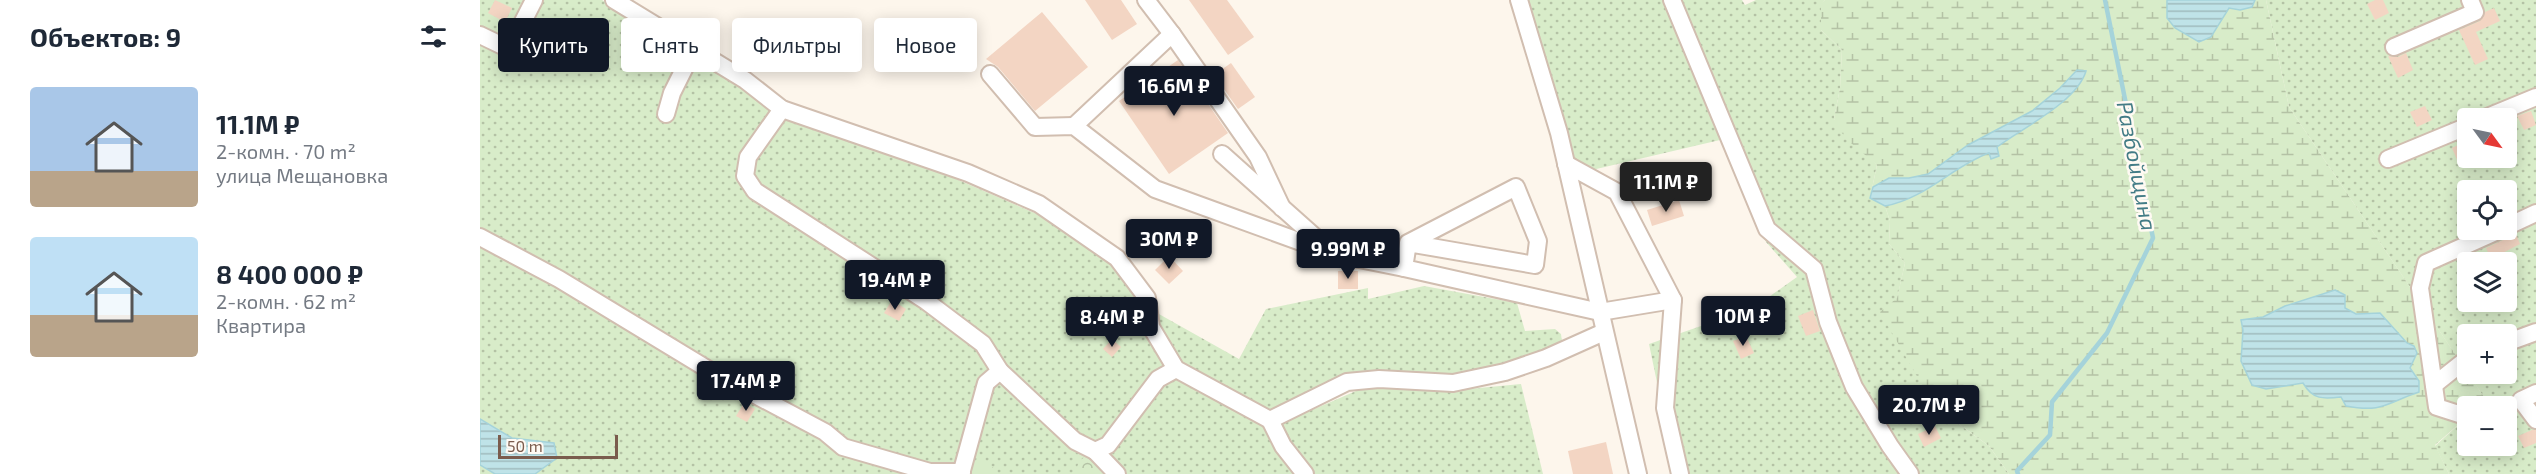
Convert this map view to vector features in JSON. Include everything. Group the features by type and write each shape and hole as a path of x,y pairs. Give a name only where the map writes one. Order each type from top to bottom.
{"street":[{"path":"614,0 643,18"},
{"path":"1146,0 1258,157 1282,208"},
{"path":"1519,0 1559,133 1638,474"},
{"path":"1672,0 1767,229 1814,269 1828,322 1854,387 1910,474"},
{"path":"2394,47 2475,12 2470,0"},
{"path":"480,35 509,49 532,1"},
{"path":"1074,126 1172,34"},
{"path":"720,64 746,80 782,109 968,173 1039,204 1117,258 1148,298 1152,327 1176,369 1270,420 1283,446 1305,474"},
{"path":"666,114 672,93 682,72"},
{"path":"990,74 1035,127 1074,126 1155,189 1334,254 1600,312 1673,300"},
{"path":"2509,108 2536,97"},
{"path":"782,109 748,157 745,176 755,191 926,301 983,344 1000,370 1075,441 1095,451 1118,474"},
{"path":"2388,159 2457,131"},
{"path":"1222,154 1334,254"},
{"path":"1566,164 1617,192 1673,300 1665,408 1680,474"},
{"path":"1516,187 1538,241 1535,265 1408,243 1516,187"},
{"path":"2517,222 2536,213"},
{"path":"480,237 559,279 714,373 825,432 843,447 930,472 962,473 986,383 1000,370"},
{"path":"2457,413 2437,407 2420,288 2426,263 2478,240"},
{"path":"1404,268 1408,243"},
{"path":"1270,420 1347,382 1379,379 1453,383 1505,372 1546,358 1604,332"},
{"path":"2517,339 2536,332"},
{"path":"2434,385 2457,367"},
{"path":"1095,451 1108,445 1158,379 1176,369"},
{"path":"2536,393 2521,400 2536,420"}],"green space":[{"path":"480,0 602,0 632,18 621,18 621,72 720,72 791,115 917,162 1090,237 1150,309 1239,359 1266,309 1368,288 1368,299 1424,286 1517,303 1525,331 1555,329 1561,334 1562,342 1524,360 1453,376 1344,377 1294,402 1305,413 1363,388 1458,390 1521,384 1543,474 480,474"},
{"path":"1527,0 1742,0 1745,5 1756,0 1825,0 1821,5 1821,30 1842,50 1840,88 1834,119 1877,165 1870,198 1885,206 1890,221 1889,244 1905,263 1897,299 1934,406 1989,446 2009,474 1676,474 1649,344 1753,308 1797,277 1766,242 1720,140 1575,174 1566,129"},
{"path":"1825,0 2266,0 2289,107 2457,357 2457,384 2475,384 2483,396 2457,396 2457,426 2435,445 2449,474 2009,474 1989,446 1934,406 1880,312 1897,298 1905,263 1889,244 1890,221 1885,206 1870,198 1877,165 1845,138 1834,119 1840,88 1842,50 1821,30 1821,4"},
{"path":"2266,0 2536,0 2536,474 2449,474 2435,446 2457,426 2457,456 2517,456 2517,396 2483,396 2475,384 2517,384 2517,324 2457,324 2457,357 2289,107"},
{"path":"1087,456 1095,459 1111,474 1076,474 1078,463"},
{"path":"978,458 995,469 998,474 969,474"}],"water":[{"path":"2167,0 2255,0 2252,7 2240,10 2229,8 2211,37 2199,42 2175,28 2167,18"},
{"path":"2077,70 2086,71 2072,93 2048,114 1997,147 1999,156 1991,159 1989,153 1963,166 1926,190 1899,202 1885,206 1870,198 1873,187 1889,178 1909,178 1928,174 1968,145 2032,111 2060,88"},
{"path":"2335,290 2345,295 2345,308 2356,314 2380,313 2407,343 2414,346 2417,353 2410,368 2419,381 2419,392 2377,408 2358,408 2346,406 2341,397 2319,397 2311,393 2303,383 2266,389 2252,385 2241,361 2243,330 2241,320 2263,317 2285,306"},
{"path":"480,419 512,438 554,443 557,458 535,474 495,474 480,465"}],"building":[{"path":"495,0 512,8 507,18 498,18 488,13"},
{"path":"1085,0 1121,0 1137,24 1112,40"},
{"path":"1189,0 1227,0 1254,37 1228,55"},
{"path":"2375,0 2383,0 2389,13 2375,20 2367,4"},
{"path":"2494,8 2500,21 2476,32 2488,59 2475,65 2459,30 2480,21 2485,12"},
{"path":"1042,12 1088,67 1035,111 998,67 986,59"},
{"path":"2406,53 2413,70 2398,78 2388,56 2398,57"},
{"path":"1178,60 1228,133 1169,174 1119,101"},
{"path":"1231,63 1255,97 1238,109 1214,75"},
{"path":"2425,106 2432,120 2417,127 2410,112"},
{"path":"2531,111 2536,125 2524,130 2517,116"},
{"path":"2457,146 2457,160 2452,148"},
{"path":"1679,200 1684,216 1652,226 1647,210"},
{"path":"2517,236 2520,244 2505,252 2488,252 2486,248 2503,240 2517,240"},
{"path":"1169,256 1183,271 1169,284 1155,270"},
{"path":"1338,271 1358,271 1358,289 1338,289"},
{"path":"892,300 906,309 899,321 884,313"},
{"path":"1813,310 1820,331 1806,336 1798,316"},
{"path":"1746,336 1754,353 1741,359 1733,341"},
{"path":"1112,339 1121,347 1112,357 1103,349"},
{"path":"744,403 755,409 747,422 736,416"},
{"path":"1935,426 1941,438 1924,447 1918,434"},
{"path":"2536,430 2536,443 2524,448 2518,436"},
{"path":"1606,442 1613,474 1573,474 1568,451"}],"waterway":[{"name":"Разбойщина","path":"2018,474 2017,471 2050,435 2052,402 2107,333 2153,238 2105,0"}]}
